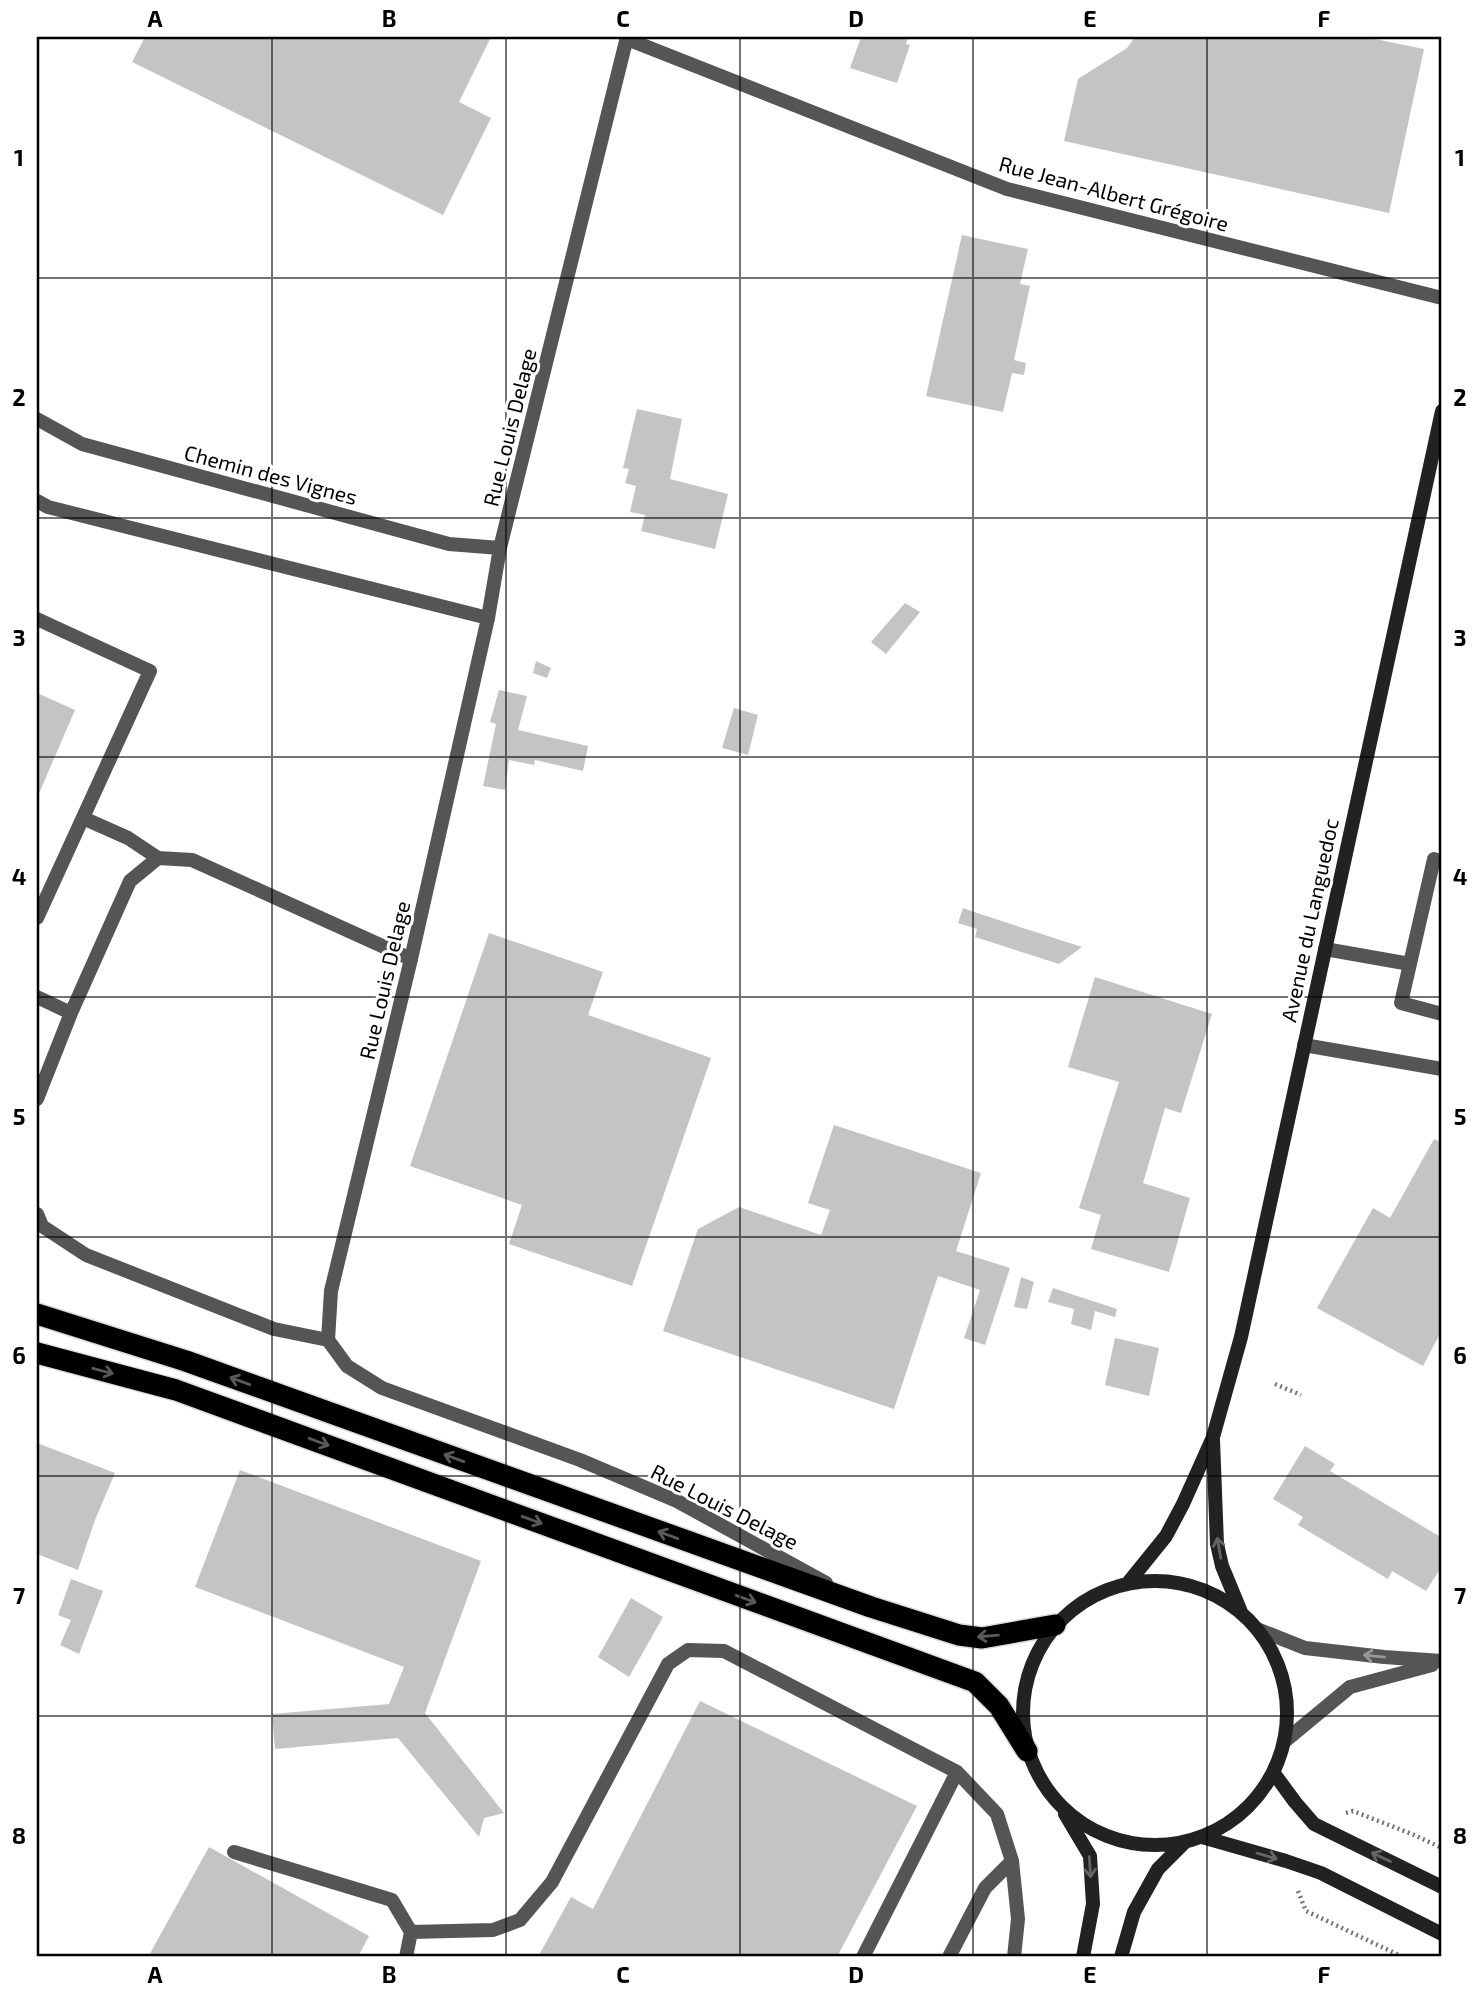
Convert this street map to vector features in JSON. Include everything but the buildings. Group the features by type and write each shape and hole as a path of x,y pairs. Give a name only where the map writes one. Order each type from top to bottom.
{"highway":[{"path":"37,1314 186,1361 871,1607 959,1635 982,1638 1055,1625"},
{"path":"37,1353 176,1390 975,1682 999,1706 1027,1751"}],"main road":[{"name":"Avenue du Languedoc","path":"1128,1583 1166,1536 1183,1504 1213,1437 1241,1337 1442,411"},
{"name":"Avenue du Languedoc","path":"1213,1437 1217,1544 1222,1566 1241,1612"},
{"path":"1060,1807 1087,1827 1118,1840 1152,1845 1185,1842 1202,1837 1231,1821 1255,1800 1273,1773 1284,1741 1287,1702 1278,1663 1257,1629 1241,1612 1207,1591 1181,1584 1168,1581 1128,1583 1101,1592 1076,1606 1055,1625 1031,1663 1022,1707 1027,1751 1040,1781 1060,1807 1090,1856 1093,1904 1083,1957"},
{"path":"1273,1773 1314,1824 1442,1887"},
{"path":"1202,1837 1321,1873 1442,1934"},
{"path":"1126,1955 1134,1912 1158,1869 1185,1842"}],"street":[{"name":"Rue Jean-Albert Grégoire","path":"627,38 1007,189 1442,298"},
{"name":"Rue Louis Delage","path":"627,38 500,548 488,618 411,959 331,1291 328,1340 346,1366 382,1388 580,1460 677,1501 871,1607"},
{"name":"Chemin des Vignes","path":"37,419 82,444 95,448 449,544 500,548"},
{"path":"37,501 48,508 488,618"},
{"path":"37,619 150,671 37,918"},
{"path":"83,818 128,838 158,858 192,860 411,959"},
{"path":"37,1099 130,880 158,858"},
{"path":"1442,862 1434,859 1401,1003 1442,1014"},
{"path":"1325,949 1410,964"},
{"path":"37,997 72,1013"},
{"path":"1304,1045 1442,1069"},
{"path":"37,1214 42,1226 86,1255 274,1329 328,1340"},
{"path":"1257,1629 1305,1648 1442,1662"},
{"path":"411,1932 493,1930 520,1920 552,1882 668,1664 688,1650 724,1651 957,1773 996,1814 1012,1861 1018,1919 1014,1957"},
{"path":"1284,1741 1350,1687 1442,1662"},
{"path":"863,1957 957,1773"},
{"path":"234,1852 392,1899 411,1932 406,1957"},
{"path":"949,1957 985,1888 1012,1861"}],"path":[{"path":"1275,1384 1301,1395"},
{"path":"1286,1861 1306,1912 1403,1957"}]}
